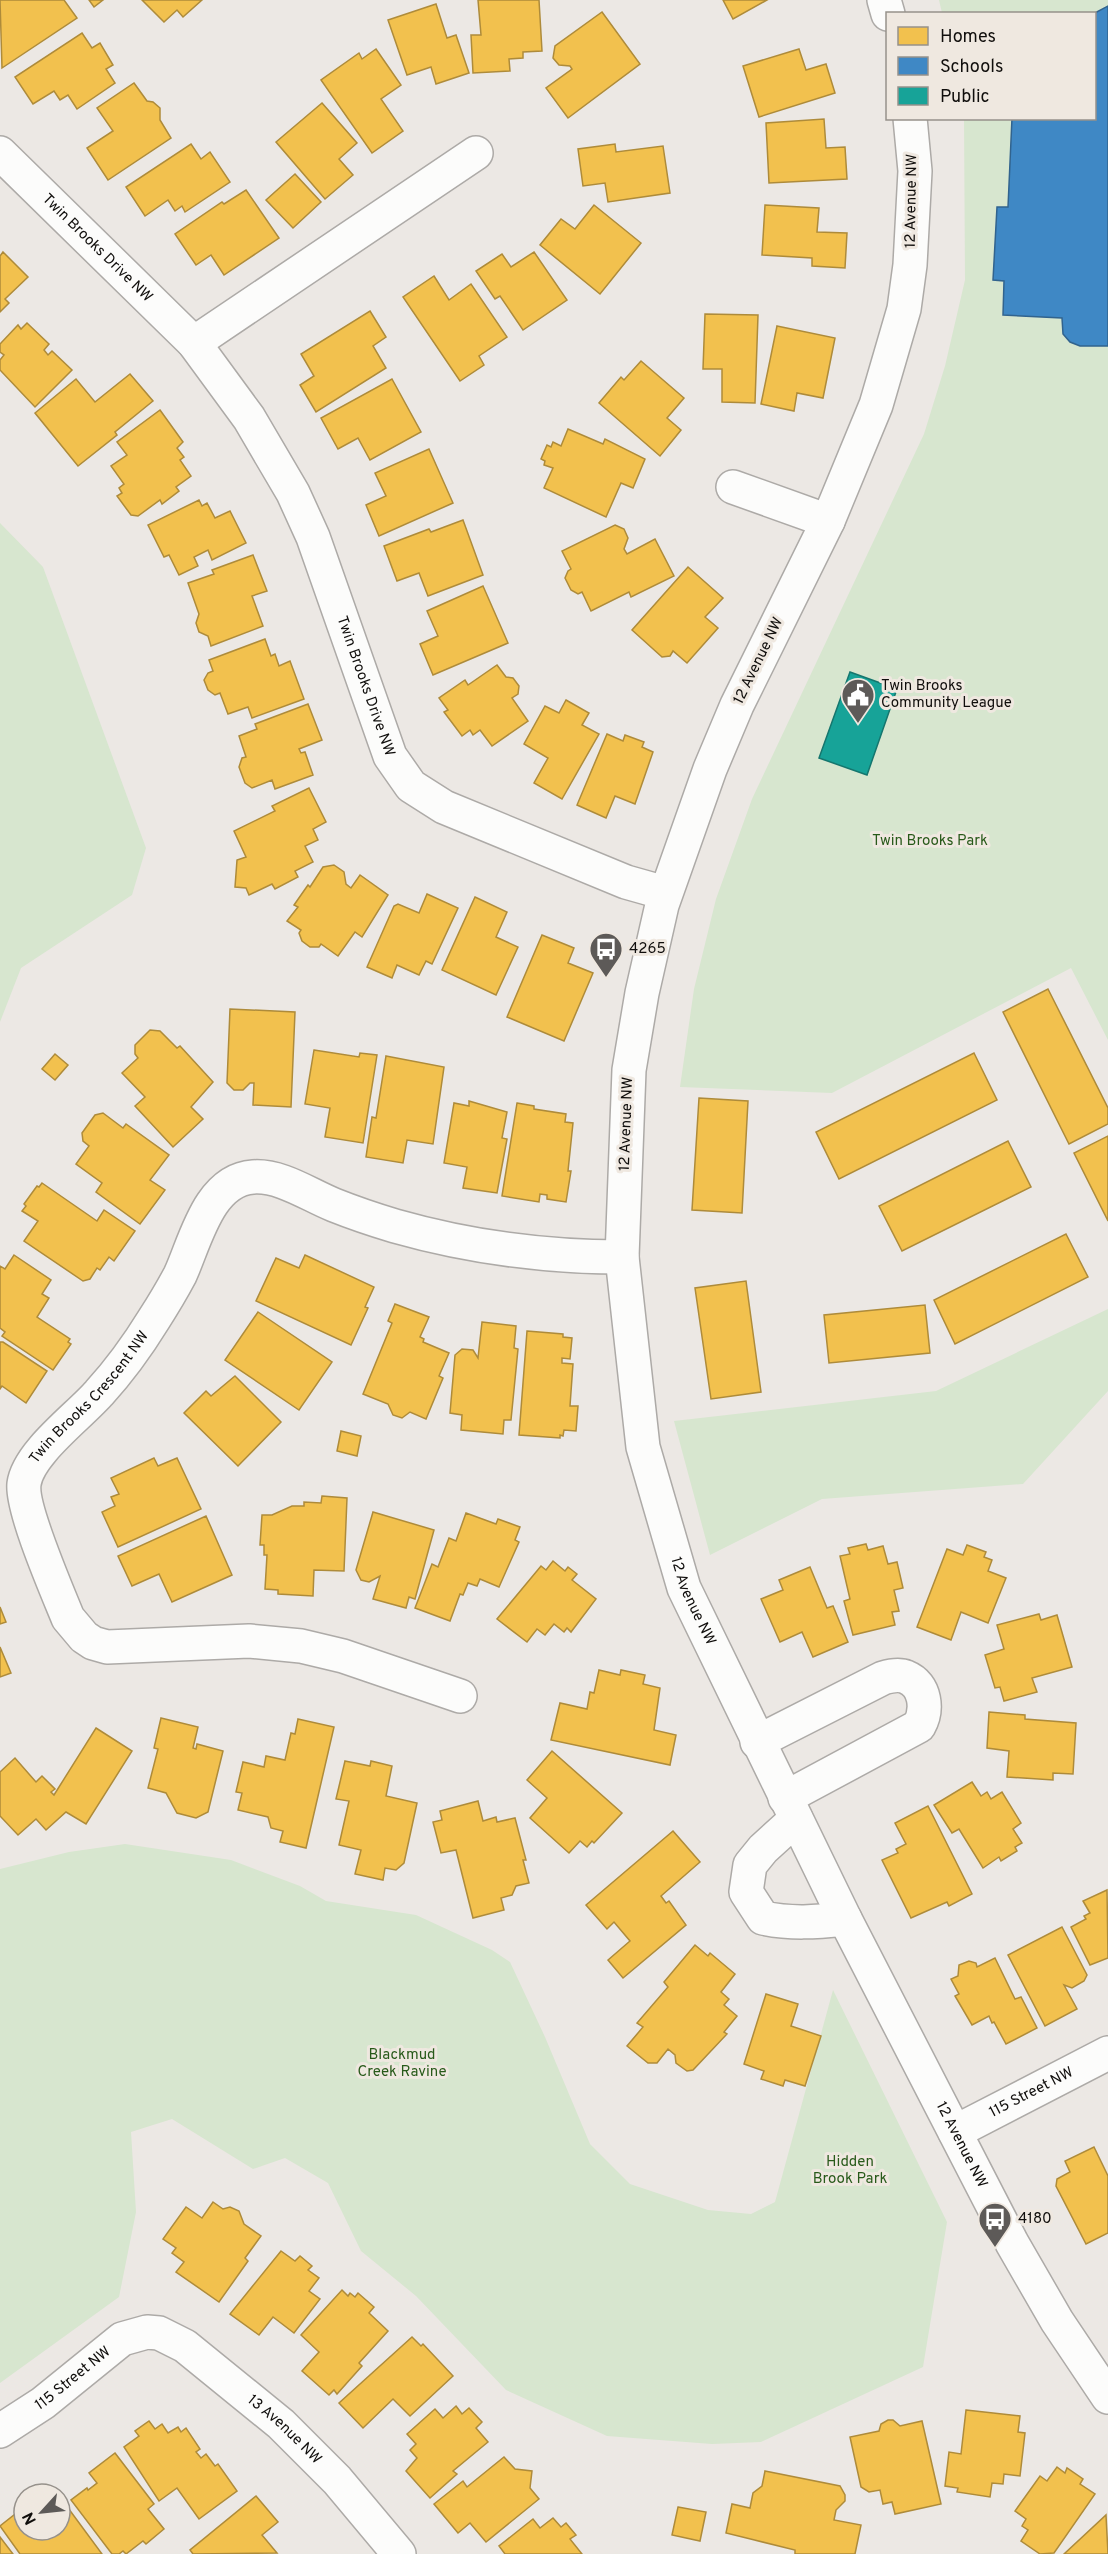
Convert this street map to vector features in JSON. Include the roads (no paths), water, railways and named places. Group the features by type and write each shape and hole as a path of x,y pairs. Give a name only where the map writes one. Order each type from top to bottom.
{"street":[{"name":"12 Avenue NW","path":"910,120 915,171 913,219 904,309 876,405 828,521 737,705 710,769 665,893 642,993 629,1070 622,1257 643,1447 662,1519 684,1588 844,1918 1012,2243 1057,2321 1108,2397"},
{"name":"Twin Brooks Drive NW","path":"0,153 194,343 249,418 293,493 313,537 390,756 411,786 444,807 626,882 665,893"},
{"path":"194,343 476,153"},
{"path":"733,487 828,521"},
{"name":"Twin Brooks Crescent NW","path":"460,1696 343,1656 301,1646 249,1641 123,1648 93,1644 76,1630 68,1618 30,1518 24,1498 24,1483 29,1468 39,1454 100,1392 131,1354 179,1276 210,1208 220,1194 235,1182 251,1177 268,1178 395,1226 454,1241 558,1255 622,1257"},
{"path":"757,1742 883,1678 907,1677 920,1690 925,1708 924,1718 919,1726 791,1809 750,1865 746,1892 763,1918 795,1923 844,1918"},
{"name":"115 Street NW","path":"955,2132 1108,2053"},
{"name":"115 Street NW","path":"0,2431 43,2403 122,2339 147,2332"},
{"name":"13 Avenue NW","path":"147,2332 159,2333 185,2346 281,2424 337,2480 399,2554"}],"place":[{"name":"Twin Brooks Community League","path":"858,724"},
{"name":"4265","path":"606,978"},
{"name":"4180","path":"995,2248"}],"park label":[{"name":"Twin Brooks Park","path":"930,841"},
{"name":"Blackmud Creek Ravine","path":"402,2064"},
{"name":"Hidden Brook Park","path":"850,2170"}]}
